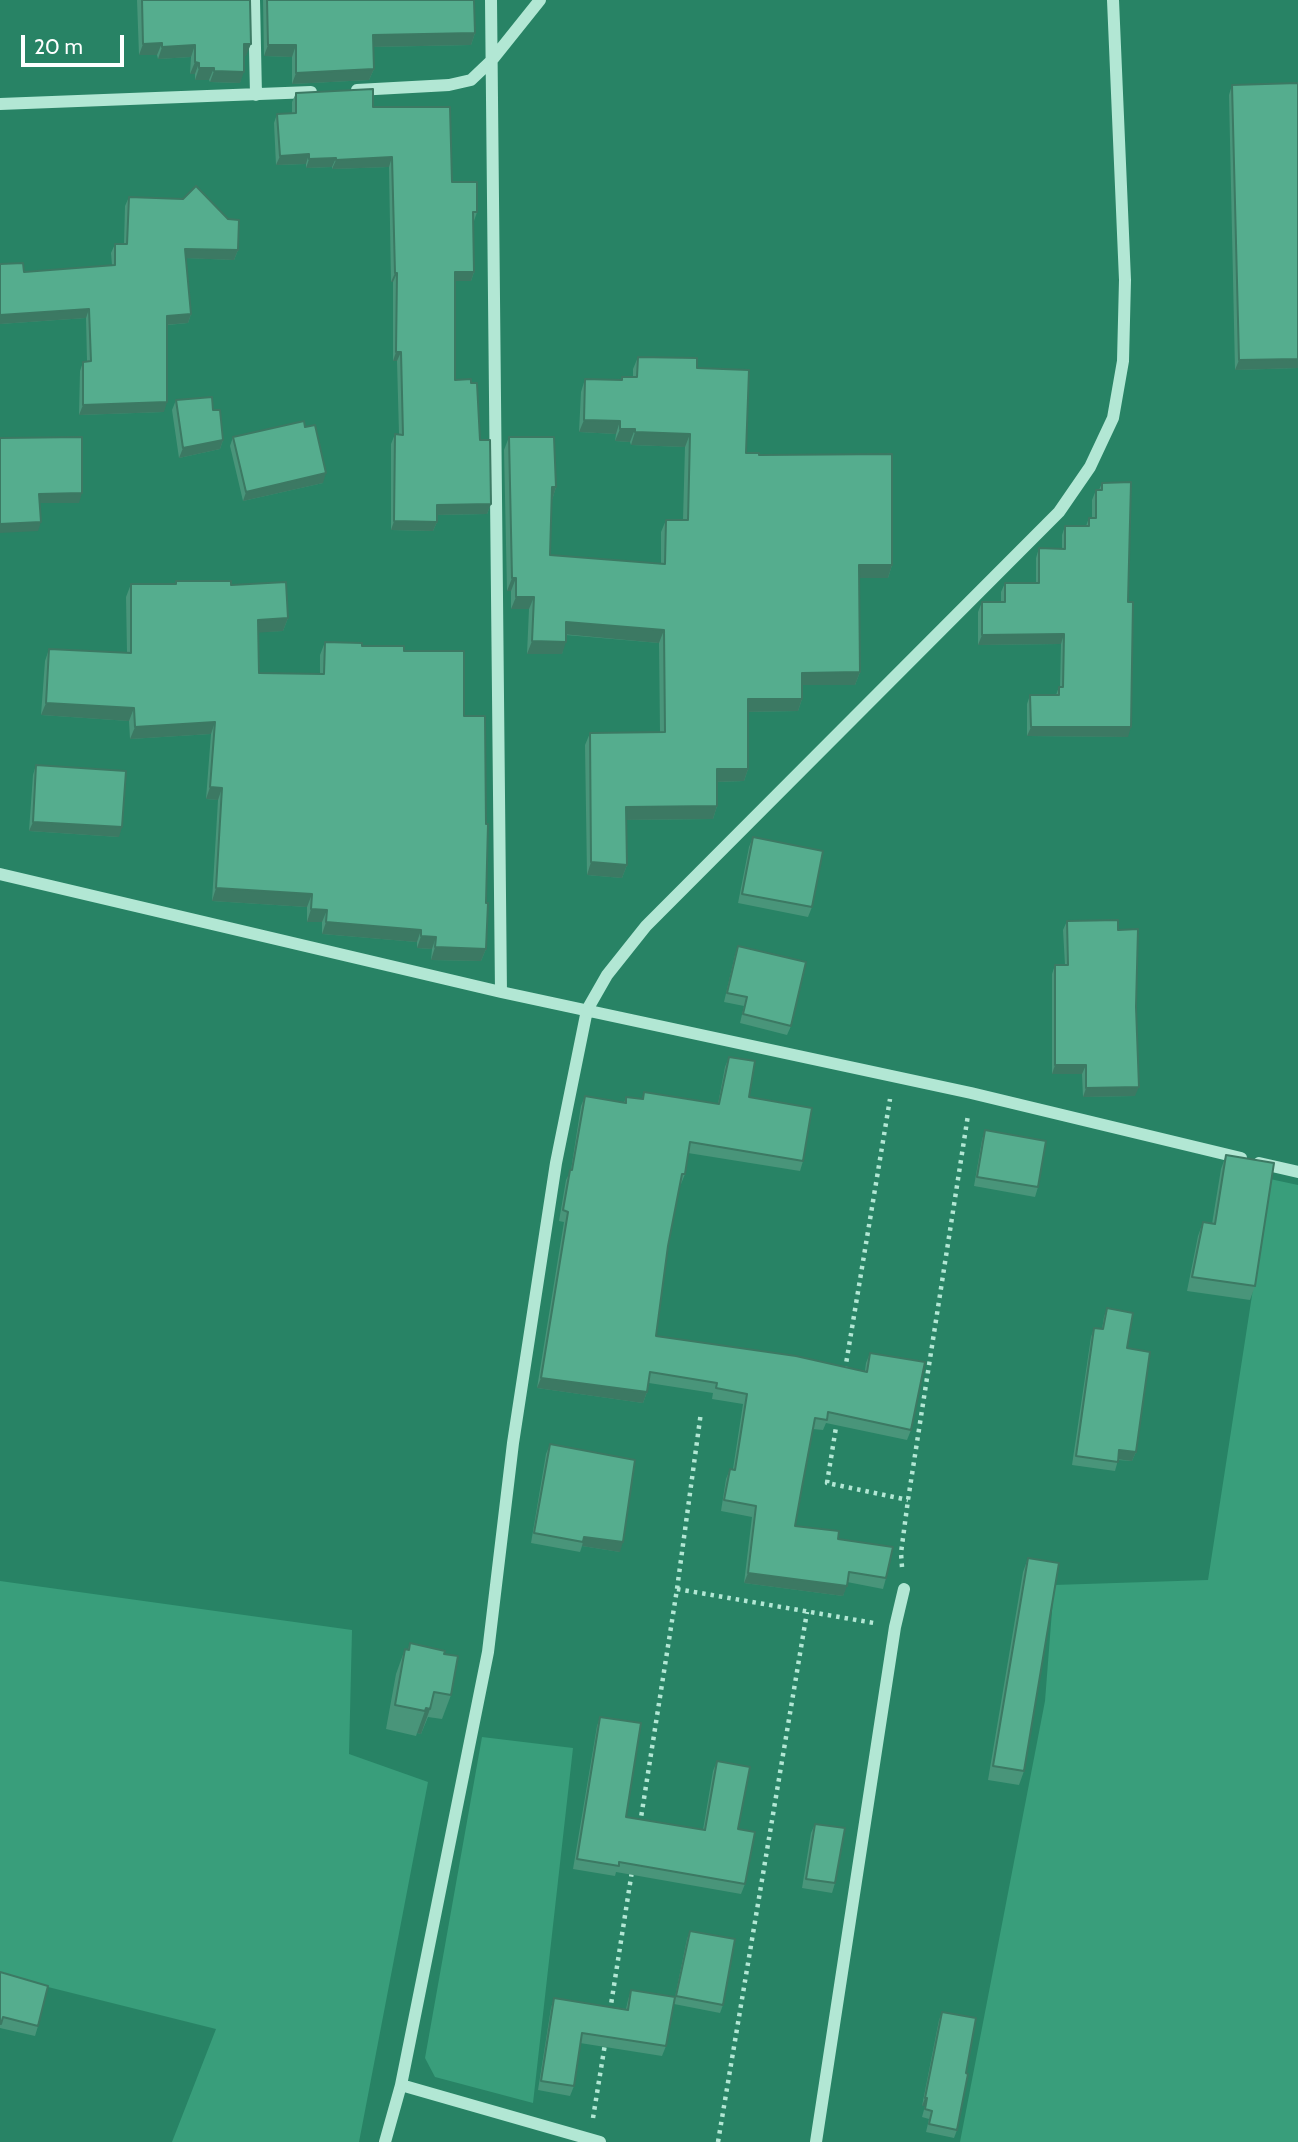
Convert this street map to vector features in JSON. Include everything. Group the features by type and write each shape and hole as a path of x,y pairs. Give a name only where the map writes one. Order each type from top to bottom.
{"street":[{"path":"254,0 256,95"},
{"path":"491,0 501,992"},
{"path":"338,91 449,85 471,80 492,60 540,0"},
{"path":"385,2142 401,2085 488,1652 519,1403 556,1163 587,1010 607,975 646,926 1059,512 1090,467 1112,418 1123,361 1125,281 1113,0"},
{"path":"0,104 325,91"},
{"path":"0,874 501,992 971,1093 1298,1172"},
{"path":"816,2142 895,1627 904,1589"},
{"path":"401,2085 595,2141"}],"path":[{"path":"845,1374 894,1076"},
{"path":"904,1589 901,1553 908,1500 971,1093"},
{"path":"638,1837 677,1589 701,1412"},
{"path":"838,1415 827,1483 908,1500"},
{"path":"677,1589 895,1627"},
{"path":"719,2142 807,1612"},
{"path":"609,2016 633,1864"},
{"path":"595,2141 605,2043"}],"green space":[{"path":"1270,1179 1298,1185 1298,2142 960,2142 1045,1701 1054,1585 1208,1580"},
{"path":"0,1581 352,1630 349,1754 428,1782 359,2142 172,2142 216,2029 0,1975"},
{"path":"482,1737 573,1748 533,2103 435,2077 425,2058"}],"building":[{"path":"142,0 250,0 251,44 244,44 244,72 199,68 199,63 195,62 195,45 162,47 162,43 143,44"},
{"path":"267,0 474,0 475,33 373,35 374,69 296,73 296,45 268,45"},
{"path":"1298,83 1298,359 1239,360 1232,85"},
{"path":"373,89 373,107 450,107 452,182 477,182 477,212 473,212 474,272 455,272 455,380 471,379 471,383 477,383 480,440 490,440 491,504 437,505 437,522 394,521 395,434 403,435 401,352 396,352 397,273 392,157 336,160 309,159 309,154 280,156 277,114 296,113 296,93"},
{"path":"196,186 228,219 239,220 238,250 185,249 191,314 167,316 167,402 83,405 83,362 91,361 89,309 0,315 0,264 23,263 24,272 115,265 115,244 127,244 129,197 183,199"},
{"path":"638,357 697,358 697,368 749,370 746,453 892,454 892,565 859,565 860,672 802,673 802,699 748,699 748,769 717,769 717,806 626,807 627,865 591,862 590,733 665,732 664,630 566,622 566,642 532,641 534,597 516,597 516,578 512,578 509,437 554,437 556,487 552,487 550,555 665,564 666,520 688,520 690,434 635,432 635,429 620,429 620,421 584,420 585,379 622,380 622,377 637,377"},
{"path":"212,397 213,410 220,410 223,440 183,448 176,400"},
{"path":"304,421 305,427 315,425 326,473 246,492 233,437"},
{"path":"82,437 82,493 39,494 41,522 0,524 0,438"},
{"path":"1131,482 1128,602 1133,602 1131,727 1031,727 1030,695 1059,695 1059,687 1063,687 1064,634 982,635 982,602 1005,602 1005,583 1039,583 1039,548 1065,549 1065,526 1089,526 1089,518 1096,518 1096,490 1102,490 1102,483"},
{"path":"176,581 231,581 231,585 286,582 288,618 258,620 259,673 324,674 325,642 362,643 362,646 404,646 404,651 464,651 464,716 485,716 488,824 486,949 435,947 436,937 421,936 421,930 326,922 327,910 311,909 312,894 216,888 222,788 210,787 215,722 135,727 134,708 46,703 49,649 131,653 131,584 176,584"},
{"path":"36,765 126,771 122,827 33,822"},
{"path":"753,837 823,851 812,907 742,894"},
{"path":"1118,920 1118,930 1138,929 1136,1007 1139,1087 1086,1088 1086,1065 1055,1065 1055,965 1068,965 1067,921"},
{"path":"738,946 806,962 791,1026 743,1014 747,997 727,993"},
{"path":"729,1057 755,1061 749,1097 812,1108 803,1161 690,1142 668,1246 656,1336 796,1356 867,1372 870,1353 925,1362 911,1430 828,1412 827,1420 815,1418 802,1487 795,1526 839,1531 838,1539 893,1547 886,1578 849,1572 847,1586 748,1573 756,1506 724,1500 730,1469 735,1470 747,1394 716,1388 717,1383 650,1372 647,1392 541,1378 568,1212 563,1210 585,1096 626,1103 626,1097 643,1099 644,1092 719,1104"},
{"path":"985,1130 1046,1141 1038,1187 977,1177"},
{"path":"1226,1155 1274,1163 1255,1286 1192,1277 1203,1222 1215,1224"},
{"path":"1107,1308 1133,1313 1127,1348 1150,1352 1136,1452 1119,1450 1118,1462 1076,1456 1094,1328 1103,1329"},
{"path":"550,1444 635,1460 623,1542 584,1537 583,1542 534,1533"},
{"path":"1028,1558 1059,1563 1024,1771 993,1766"},
{"path":"410,1643 458,1656 451,1695 434,1692 430,1709 426,1708 425,1711 395,1705 405,1649 409,1650"},
{"path":"600,1717 641,1723 626,1817 705,1830 717,1761 750,1767 738,1829 755,1832 745,1884 619,1862 619,1866 577,1859"},
{"path":"815,1824 845,1828 835,1883 806,1879"},
{"path":"690,1931 735,1939 723,2005 676,1996"},
{"path":"0,1972 48,1986 38,2026 3,2017 0,2024"},
{"path":"631,1990 675,1997 666,2046 582,2033 574,2086 541,2081 554,1998 628,2010"},
{"path":"942,2012 976,2018 957,2130 929,2124 932,2111 925,2109"}]}
